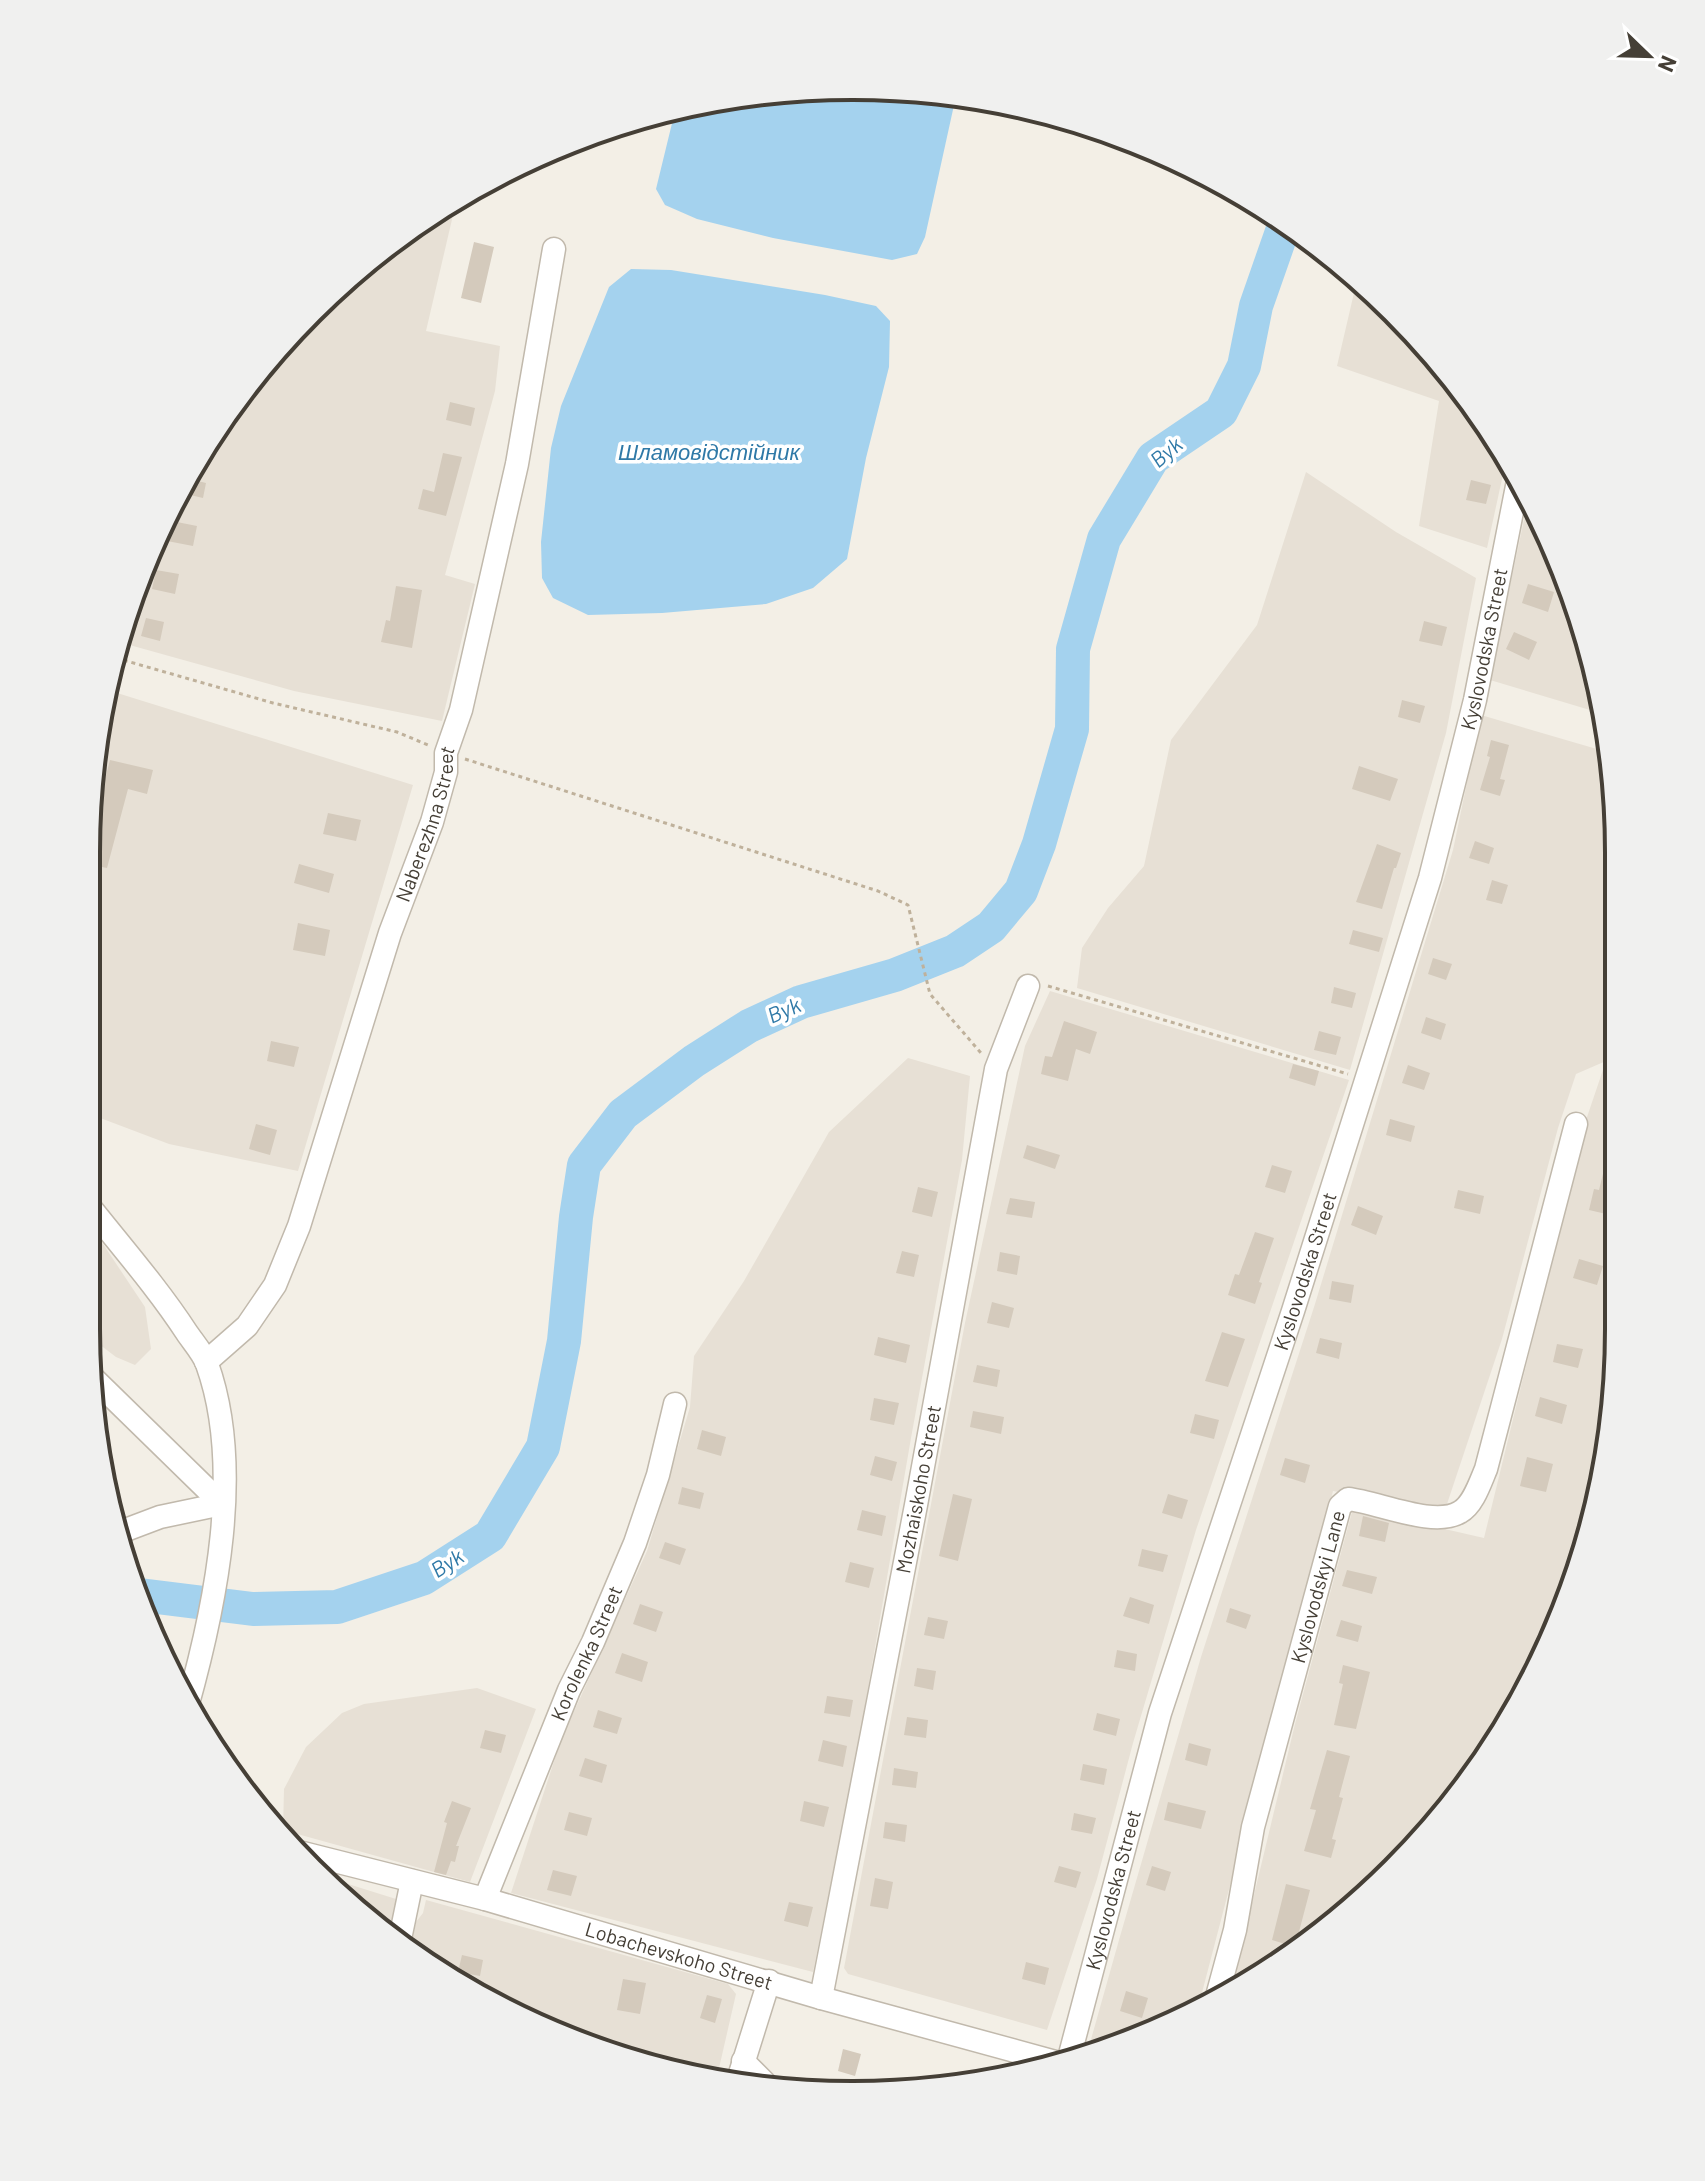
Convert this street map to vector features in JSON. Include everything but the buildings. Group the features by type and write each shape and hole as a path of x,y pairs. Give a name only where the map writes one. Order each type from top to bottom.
{"street":[{"name":"Naberezhna Street","path":"206,1362 247,1326 275,1285 299,1226 390,933 432,822 517,464 554,249"},
{"name":"Kyslovodska Street","path":"1070,2048 1160,1713 1430,878 1472,714 1515,497"},
{"name":"Mozhaiskoho Street","path":"821,1998 996,1069 1028,986"},
{"name":"Kyslovodskyi Lane","path":"1220,1985 1235,1930 1253,1827 1340,1506 1348,1499 1364,1501 1439,1519 1461,1512 1474,1495 1486,1469 1576,1124"},
{"path":"100,1220 177,1318 206,1362 220,1419 224,1458 219,1569 192,1688"},
{"path":"103,1388 222,1504"},
{"name":"Korolenka Street","path":"485,1899 569,1690 635,1543 658,1475 675,1404"},
{"path":"128,1529 160,1517 222,1504"},
{"name":"Lobachevskoho Street","path":"316,1856 485,1899 821,1998 1041,2056"},
{"path":"402,1931 412,1881"},
{"path":"741,2070 769,1981"}],"path":[{"path":"125,661 273,703 397,732 446,753 878,891 908,905 930,994 996,1069"},
{"path":"1028,986 1048,986 1088,997 1367,1080"}],"shaded area":[{"path":"453,215 426,331 500,346 495,391 445,575 475,584 442,721 294,691 130,645 140,611 157,565 201,476 256,394 320,320 356,287"},
{"path":"1354,292 1385,320 1449,394 1503,474 1487,548 1419,526 1439,401 1337,366"},
{"path":"1306,472 1396,532 1476,578 1446,733 1350,1070 1077,988 1082,948 1108,908 1144,866 1171,740 1257,625"},
{"path":"1525,516 1565,611 1592,711 1490,680"},
{"path":"117,693 413,785 298,1171 169,1144 100,1118 100,852 106,754"},
{"path":"1481,715 1598,749 1605,852 1605,1061 1576,1074 1558,1128 1502,1339 1447,1504 1426,1508 1333,1491 1202,1994 1140,2024 1090,2042 1201,1657 1315,1304 1453,850"},
{"path":"1050,991 1349,1080 1196,1530 1133,1743 1097,1879 1047,2030 848,1974 844,1968 965,1323 1025,1046"},
{"path":"908,1058 970,1076 962,1160 856,1758 813,1972 511,1893 561,1740 647,1551 690,1407 694,1356 744,1281 829,1132"},
{"path":"1605,1064 1605,1328 1599,1427 1579,1523 1548,1616 1504,1705 1478,1747 1418,1825 1349,1894 1271,1954 1234,1977 1295,1724 1353,1508 1484,1538 1586,1120"},
{"path":"100,1241 145,1307 151,1349 135,1365 116,1357 101,1345"},
{"path":"477,1688 536,1709 470,1882 295,1833 283,1820 284,1789 306,1747 342,1713 364,1704"},
{"path":"344,1883 396,1899 392,1923"},
{"path":"426,1900 728,1984 736,1994 719,2069 611,2041 565,2024 476,1980 413,1939 416,1922 423,1913"}],"water":[{"path":"852,100 954,106 925,237 917,254 892,260 773,238 697,219 665,205 656,189 672,122 754,106 803,102"},
{"name":"Шламовідстійник","path":"631,269 671,270 825,295 876,306 890,321 889,367 866,458 847,559 813,588 766,604 662,613 588,615 553,598 542,578 541,542 551,448 561,406 609,287"}],"waterway":[{"name":"Byk","path":"150,1596 253,1609 337,1607 424,1578 490,1536 543,1447 564,1341 584,1165 623,1114 694,1061 749,1026 801,1002 895,975 955,951 991,927 1021,891 1039,844 1072,729 1073,649 1104,539 1153,458 1221,412 1244,366 1256,306 1281,234"}]}
